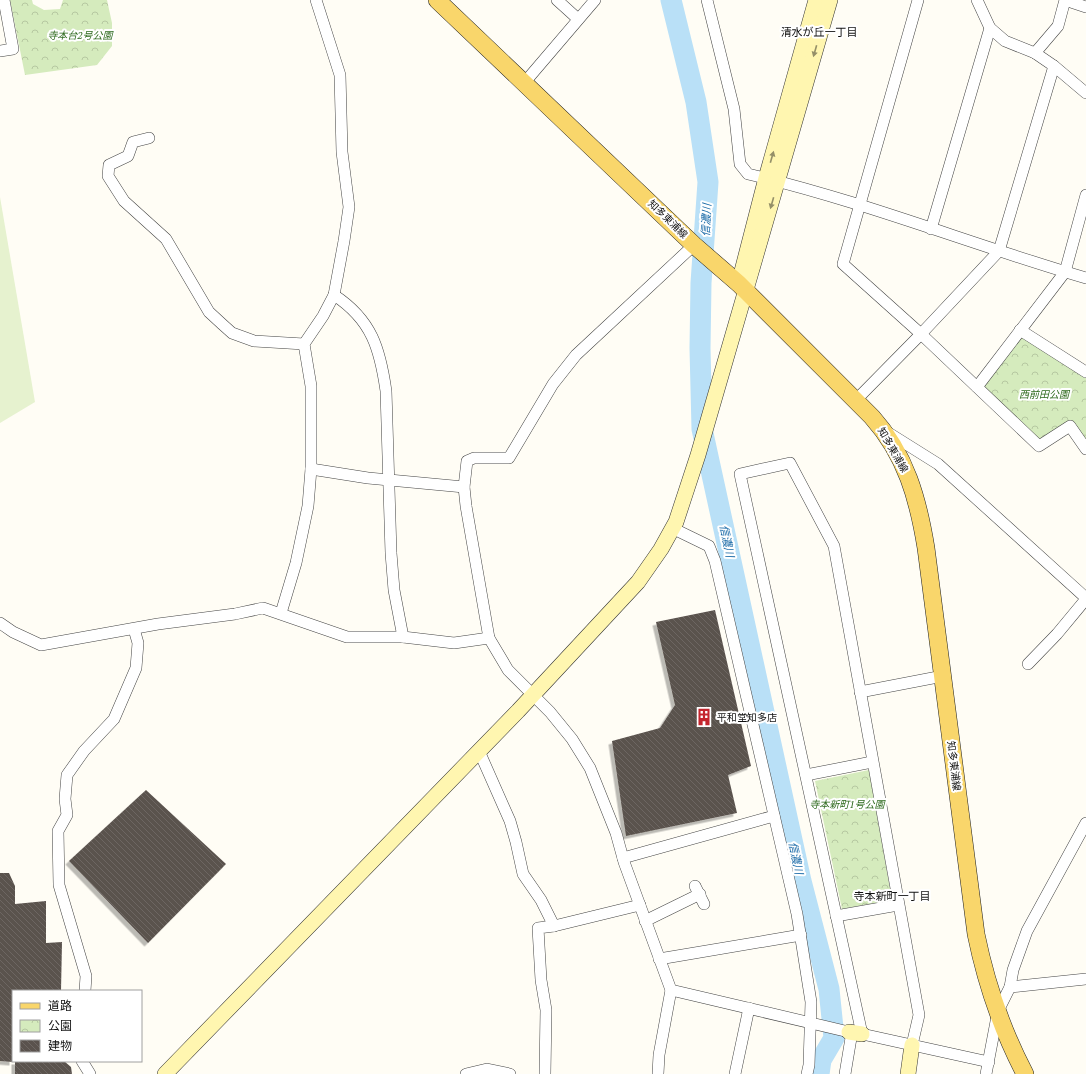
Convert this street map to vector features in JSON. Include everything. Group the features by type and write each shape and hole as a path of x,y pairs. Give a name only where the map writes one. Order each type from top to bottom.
{"main road":[{"name":"知多東浦線","path":"437,0 525,82 694,245 743,288 856,400 883,430 910,478 922,519 976,934 983,967 1004,1033 1025,1074"}],"street":[{"path":"0,51 13,49 4,0"},
{"path":"281,612 299,549 308,506 311,469 311,386 304,344 323,316 334,295 344,241 348,206 342,152 340,75 316,0"},
{"path":"557,0 578,19"},
{"path":"525,82 595,0"},
{"path":"707,0 734,109 740,164 748,174 860,205 998,251 1086,278"},
{"path":"165,1074 532,695 638,582 661,549 676,522 722,376 816,0"},
{"path":"772,180 830,0"},
{"path":"918,0 843,264 922,334 1039,446 1070,426 1086,449"},
{"path":"977,0 990,28 1005,41 1035,53 1054,66 1086,93"},
{"path":"1035,53 1058,26 1065,0 1086,7"},
{"path":"931,229 990,28"},
{"path":"856,400 922,334 998,251 1054,66"},
{"path":"149,138 133,142 128,156 109,166 108,176 124,201 166,239 210,312 232,333 254,341 304,344"},
{"path":"977,387 1065,272 1086,195"},
{"path":"658,1074 659,1055 671,990 658,959 623,858 616,833 590,768 572,739 550,712 508,670 489,638 480,595 464,488 467,461 474,458 509,458 553,384 576,355 694,245"},
{"path":"334,295 346,303 362,319 372,337 381,359 386,391 394,590 403,638"},
{"path":"1020,330 1086,372"},
{"path":"883,430 938,464 1086,598 1057,634 1028,664"},
{"path":"845,1074 854,1033 836,916 740,474 790,462 834,546 898,905 910,957 919,1015 912,1045 908,1074"},
{"path":"311,469 464,488"},
{"path":"672,528 709,546 712,551 801,936 811,1002 807,1074"},
{"path":"0,623 13,632 41,645 235,614 263,608 281,612 347,637 403,638 454,643 489,638"},
{"path":"85,990 86,976 59,885 58,831 67,815 65,799 67,775 84,751 114,719 136,668 138,643 134,629"},
{"path":"860,692 943,676"},
{"path":"479,751 510,821 523,874 541,900 554,926"},
{"path":"806,775 872,762"},
{"path":"623,858 774,816"},
{"path":"986,1074 998,1011 1010,987 1013,970 1027,931 1086,823"},
{"path":"645,921 697,890 704,904"},
{"path":"545,1074 546,1010 541,980 538,928 554,926 640,905"},
{"path":"836,916 898,905"},
{"path":"658,959 801,936"},
{"path":"1010,987 1086,979"},
{"path":"671,990 854,1033 989,1062"},
{"path":"735,1074 749,1008"},
{"path":"83,1062 90,1074"},
{"path":"466,1074 487,1069 510,1074"}],"green space":[{"name":"寺本台2号公園","path":"10,0 32,0 33,4 44,10 60,9 63,0 107,0 112,23 112,46 97,65 25,75"},
{"path":"0,197 35,402 0,423"},
{"name":"西前田公園","path":"1020,330 1086,372 1086,449 1070,426 1039,446 977,387"},
{"name":"寺本新町1号公園","path":"869,770 892,900 842,909 815,781"}],"building":[{"name":"平和堂知多店","path":"715,610 751,766 728,775 737,813 626,836 612,741 660,728 675,705 656,622"},
{"path":"146,790 226,864 148,943 69,861"},
{"path":"0,873 9,873 15,886 15,904 46,901 46,943 62,942 61,990 12,990 12,1062 0,1061"},
{"path":"15,1062 65,1062 71,1067 72,1074 15,1074"}],"waterway":[{"name":"信濃川","path":"671,0 696,102 708,182 701,283 700,348 702,429 801,881 829,989 834,1038 821,1060 819,1074"}],"place":[{"name":"平和堂知多店","path":"704,717"}],"district":[{"name":"清水が丘一丁目","path":"819,32"},
{"name":"寺本新町一丁目","path":"892,896"}]}
